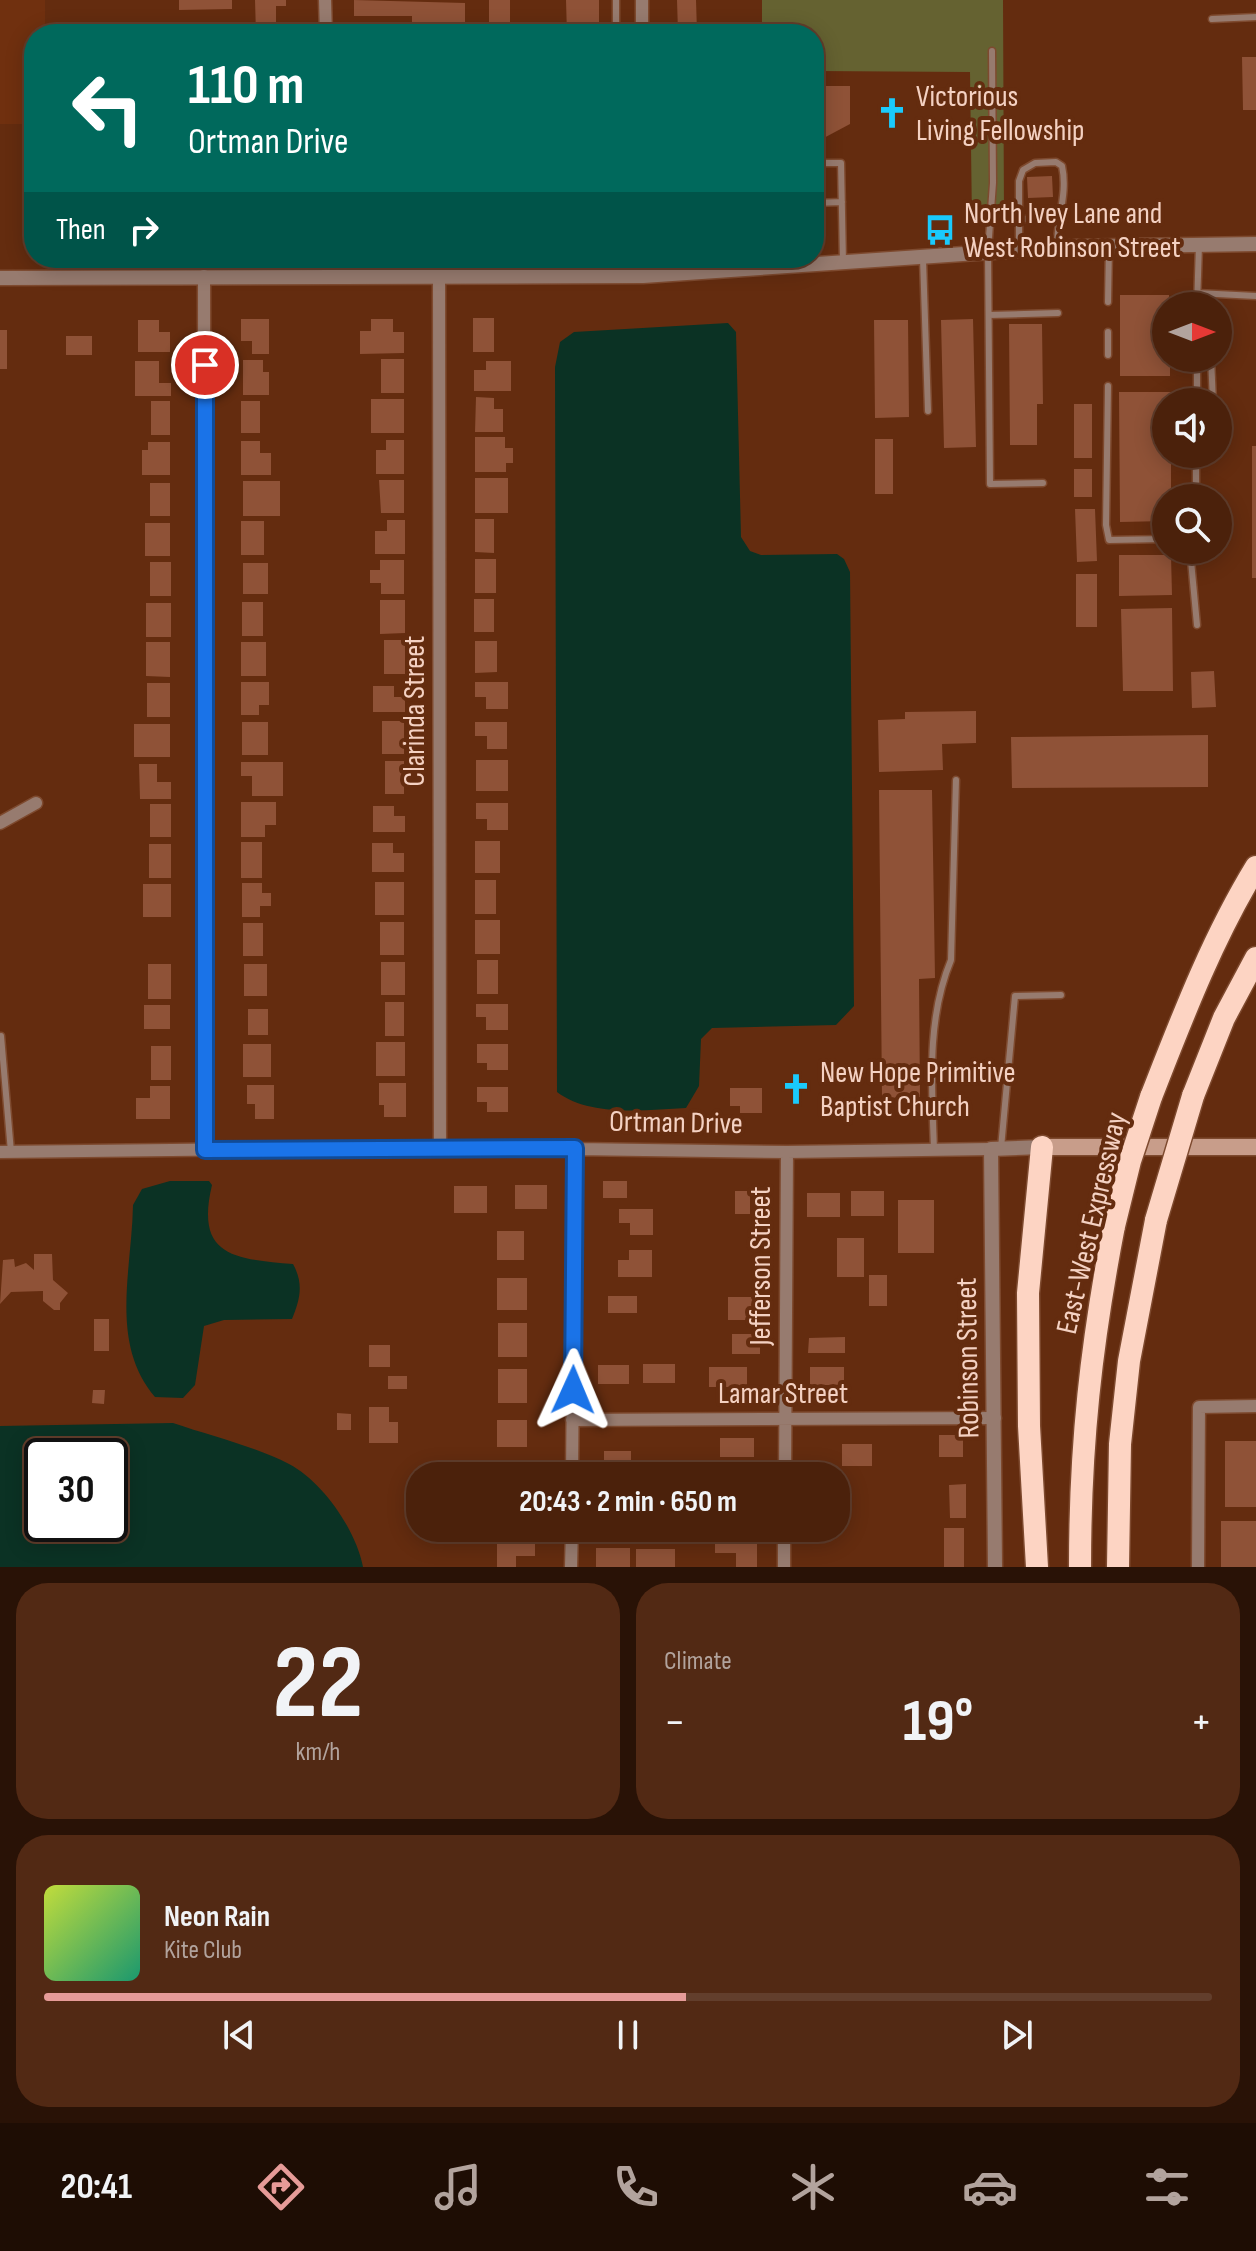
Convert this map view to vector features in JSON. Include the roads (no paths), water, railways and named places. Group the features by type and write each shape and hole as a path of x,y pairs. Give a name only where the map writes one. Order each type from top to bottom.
{"highway":[{"name":"East-West Expressway","path":"1080,1567 1080,1476 1085,1400 1114,1226 1130,1161 1151,1097 1192,993 1231,908 1256,867"},
{"path":"1118,1567 1120,1444 1129,1361 1156,1220 1193,1096 1224,1018 1256,958"},
{"path":"1037,1567 1029,1426 1028,1293 1042,1147"}],"main road":[{"name":"Ortman Drive","path":"1042,1147 1256,1147"}],"street":[{"path":"325,0 326,24"},
{"path":"642,0 642,24"},
{"path":"824,263 1058,247 1256,244"},
{"path":"328,268 328,275"},
{"path":"643,268 643,276"},
{"path":"0,278 643,276 757,268"},
{"name":"Clarinda Street","path":"439,275 440,1147"},
{"path":"204,276 205,1150"},
{"path":"0,823 36,803"},
{"name":"Ortman Drive","path":"6,1152 440,1147 787,1152 1042,1147"},
{"path":"572,1462 575,1148"},
{"name":"Robinson Street","path":"995,1567 996,1148"},
{"name":"Jefferson Street","path":"785,1462 787,1152"},
{"path":"1198,1567 1199,1407 1256,1406"},
{"name":"Lamar Street","path":"572,1420 995,1418"},
{"path":"571,1567 572,1542"},
{"path":"784,1542 784,1567"}],"lane":[{"path":"616,0 616,24"},
{"path":"1212,19 1256,17"},
{"path":"992,51 993,183 988,251 990,484 1043,483"},
{"path":"1019,250 1022,219 1019,181 1023,170 1035,163 1056,162 1062,166 1066,183 1057,218 1058,247"},
{"path":"824,163 841,163 843,262"},
{"path":"824,203 842,202"},
{"path":"1022,219 1057,218"},
{"path":"1197,292 1199,245"},
{"path":"1108,302 1109,246"},
{"path":"923,256 928,411"},
{"path":"1232,295 1256,296"},
{"path":"989,315 1058,313"},
{"path":"1108,332 1108,355"},
{"path":"1108,386 1106,525 1109,540 1152,539"},
{"path":"1191,564 1197,625"},
{"path":"934,1150 934,1025 940,985 951,960 956,780"},
{"path":"996,1148 1015,996 1061,995"},
{"path":"1,1036 6,1152"}],"place":[{"name":"Victorious Living Fellowship","path":"892,113"},
{"name":"North Ivey Lane and West Robinson Street","path":"940,230"},
{"name":"New Hope Primitive Baptist Church","path":"796,1089"}]}
